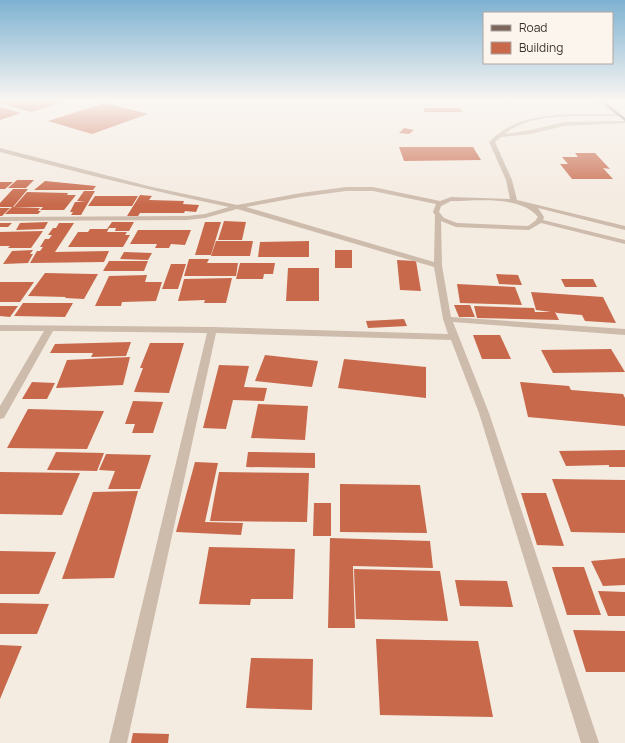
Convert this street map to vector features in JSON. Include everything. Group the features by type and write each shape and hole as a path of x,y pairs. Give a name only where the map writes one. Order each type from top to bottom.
{"street":[{"path":"500,136 492,142 509,180 514,201"},
{"path":"0,150 137,185 237,207 438,266"},
{"path":"0,219 187,218 205,216 237,207 301,195 346,189 373,189 441,203"},
{"path":"447,231 438,215 436,208 441,203 451,199 514,201 625,228"},
{"path":"522,203 535,209 539,213 541,217 540,222"},
{"path":"438,215 448,222 438,266 447,319 484,413 563,664 590,743"},
{"path":"447,231 529,228 540,222 625,242"},
{"path":"447,319 625,332"},
{"path":"0,328 212,330 453,337"},
{"path":"0,415 50,328"},
{"path":"118,743 212,330"}],"building":[{"path":"399,147 473,147 481,160 404,161"},
{"path":"575,153 595,153 610,169 603,168 613,179 572,179 560,164 568,164 562,157 578,157"},
{"path":"17,180 34,180 26,188 8,188"},
{"path":"45,181 96,186 93,190 34,190"},
{"path":"0,182 13,182 5,189 0,189"},
{"path":"13,189 28,189 13,207 0,207 0,203"},
{"path":"84,191 95,191 81,215 71,215 73,212 70,212 75,202 86,202 77,201"},
{"path":"27,192 68,193 67,195 76,195 64,210 40,210 43,207 14,207"},
{"path":"140,195 152,196 149,200 184,201 183,204 199,205 196,212 140,213 138,216 127,216"},
{"path":"95,196 138,196 132,206 88,206"},
{"path":"12,207 40,208 38,211 41,211 38,214 5,214"},
{"path":"0,208 10,208 2,216 0,216"},
{"path":"224,221 246,222 242,240 218,240"},
{"path":"48,222 44,229 16,230 20,223"},
{"path":"112,222 134,222 129,231 115,231 116,228 109,228 107,232 127,232 125,235 130,235 123,247 68,247 78,232 88,232 90,229 107,229"},
{"path":"205,222 221,222 211,255 195,255"},
{"path":"0,223 12,223 8,227 0,227"},
{"path":"59,223 74,223 55,252 109,251 104,262 30,263 37,251 40,251 43,247 40,247 45,239 49,239 52,235 48,235"},
{"path":"138,230 191,230 185,245 171,244 169,248 155,248 157,244 130,244"},
{"path":"43,231 31,248 8,248 10,246 0,246 0,232"},
{"path":"216,241 253,241 250,256 211,256"},
{"path":"309,241 309,257 258,257 260,242"},
{"path":"33,250 30,254 33,254 28,263 3,264 12,251"},
{"path":"335,250 352,250 352,268 335,268"},
{"path":"124,252 152,253 148,260 120,259"},
{"path":"189,259 209,259 207,263 238,263 236,276 184,276"},
{"path":"397,260 416,261 421,291 400,290"},
{"path":"109,261 148,261 144,271 103,271"},
{"path":"240,263 275,263 273,274 264,274 263,279 236,279"},
{"path":"171,264 186,264 178,289 162,289"},
{"path":"288,268 319,268 319,301 286,301"},
{"path":"45,273 98,274 84,299 28,296"},
{"path":"496,274 518,275 522,285 499,284"},
{"path":"147,275 145,282 162,282 156,301 122,302 121,306 95,306 109,276"},
{"path":"232,278 226,303 204,303 205,300 178,301 184,279"},
{"path":"561,279 593,279 597,287 565,287"},
{"path":"0,282 34,282 20,302 0,302"},
{"path":"457,284 515,287 522,305 460,303"},
{"path":"531,292 603,297 616,323 585,321 582,315 555,312 559,320 477,318 474,306 534,308 535,312 551,312 536,310"},
{"path":"23,303 73,303 65,317 14,316"},
{"path":"454,305 470,305 475,317 459,317"},
{"path":"0,306 18,306 10,317 0,316"},
{"path":"404,319 407,326 368,328 366,321"},
{"path":"473,335 500,335 511,359 482,359"},
{"path":"131,342 126,356 91,357 93,353 50,353 55,344"},
{"path":"150,343 184,343 169,393 134,392 143,368 140,368"},
{"path":"611,349 625,372 553,373 541,350"},
{"path":"265,355 318,361 312,387 255,381"},
{"path":"130,357 123,385 56,388 67,360"},
{"path":"344,359 426,367 426,398 338,388"},
{"path":"219,365 249,366 244,387 267,388 264,401 233,400 226,429 203,428"},
{"path":"32,382 55,383 47,399 22,399"},
{"path":"520,382 569,386 571,390 623,394 625,398 625,426 528,417"},
{"path":"133,401 163,402 153,433 132,433 135,424 125,424"},
{"path":"258,404 308,406 305,440 251,438"},
{"path":"28,409 104,411 87,449 7,448"},
{"path":"625,450 625,467 609,467 609,465 566,466 559,451"},
{"path":"56,452 104,453 97,471 47,470"},
{"path":"248,452 315,453 315,468 246,467"},
{"path":"106,454 151,455 140,489 108,489 115,471 99,470"},
{"path":"195,462 218,463 205,522 243,523 241,535 176,532"},
{"path":"0,472 80,473 62,515 0,514"},
{"path":"219,472 309,473 307,522 210,521"},
{"path":"552,479 625,480 625,533 571,532"},
{"path":"340,484 420,485 427,533 340,532"},
{"path":"138,491 114,578 62,579 93,492"},
{"path":"521,493 546,493 564,546 537,545"},
{"path":"314,503 331,503 331,536 313,536"},
{"path":"330,538 430,541 433,568 353,566 355,628 328,628"},
{"path":"209,547 295,549 293,599 251,599 250,605 199,604"},
{"path":"0,551 56,552 39,594 0,594"},
{"path":"625,558 625,585 603,586 591,561"},
{"path":"552,567 584,567 601,615 567,615"},
{"path":"354,569 440,571 448,621 356,619"},
{"path":"455,580 507,581 513,607 460,606"},
{"path":"598,591 625,592 625,616 608,616"},
{"path":"0,603 49,604 37,634 0,634"},
{"path":"573,630 625,631 625,672 586,672"},
{"path":"376,639 478,641 493,717 380,715"},
{"path":"0,645 22,646 0,699"},
{"path":"251,658 313,659 312,710 246,708"},
{"path":"133,733 169,734 168,743 131,743"}]}
